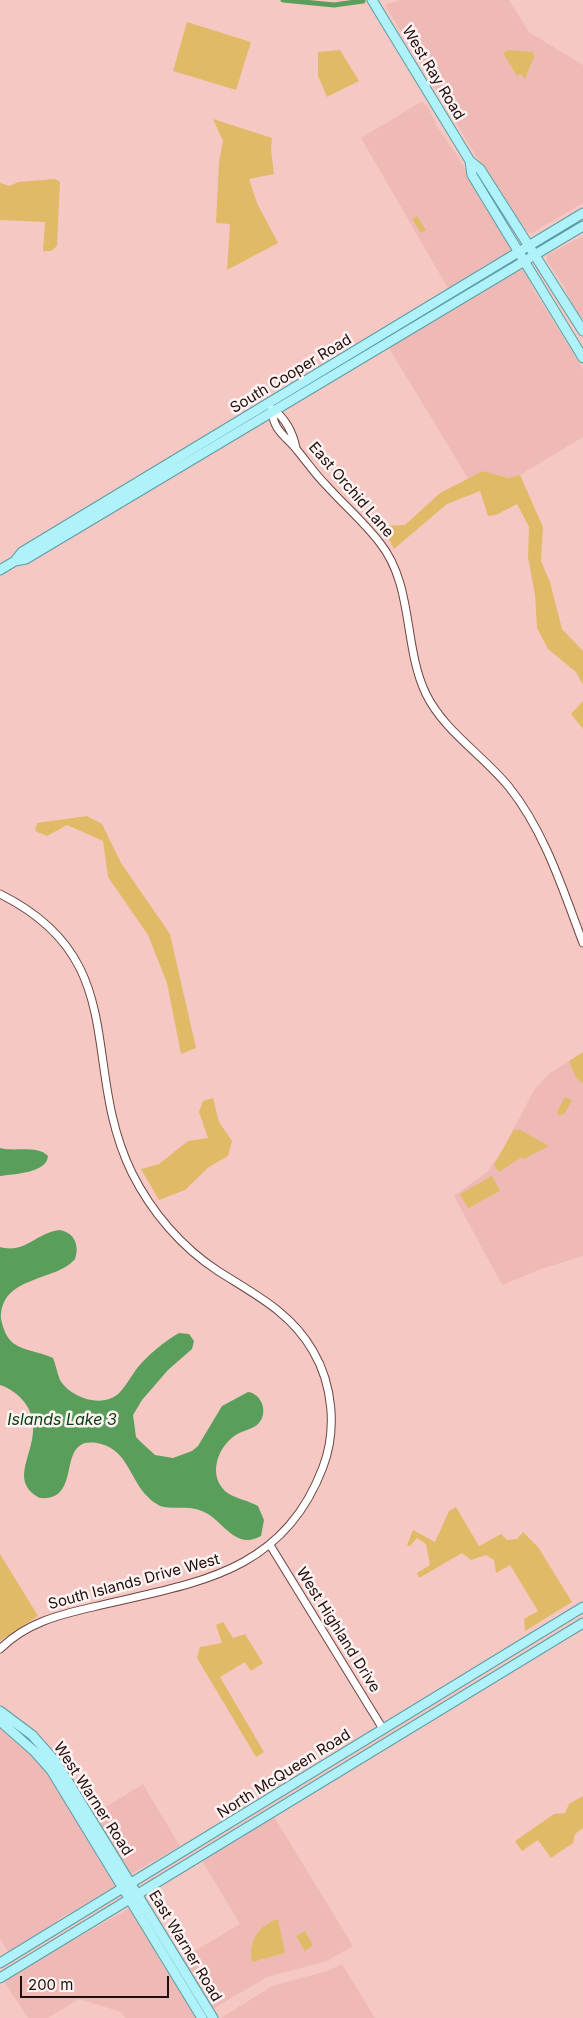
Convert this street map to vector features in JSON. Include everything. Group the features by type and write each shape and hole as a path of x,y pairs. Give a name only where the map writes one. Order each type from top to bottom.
{"main road":[{"name":"West Ray Road","path":"373,1 470,161 480,169 583,332"},
{"name":"West Ray Road","path":"470,161 472,174 583,358"},
{"name":"South Cooper Road","path":"0,570 16,561 26,559 131,491 397,331 528,246 583,213"},
{"name":"South Cooper Road","path":"397,331 583,226"},
{"name":"North McQueen Road","path":"3,1977 62,1941 131,1891 257,1807 583,1607"},
{"name":"North McQueen Road","path":"0,1965 58,1928 131,1891 264,1818 583,1623"},
{"name":"West Warner Road","path":"0,1711 32,1735 57,1771 131,1891"},
{"name":"West Warner Road","path":"0,1721 57,1771"},
{"path":"257,1807 264,1818"},
{"name":"East Warner Road","path":"131,1891 202,2018"},
{"name":"East Warner Road","path":"131,1891 213,2018"},
{"path":"58,1928 62,1941"},
{"path":"0,1965 3,1977"}],"street":[{"name":"East Orchid Lane","path":"271,407 279,413 294,437 296,448 320,479 381,544 392,562 404,599 412,655 426,695 442,719 492,767 522,806 541,838 583,943"},
{"name":"South Islands Drive West","path":"0,894 30,911 47,925 77,960 95,1003 105,1073 119,1141 137,1183 168,1227 199,1257 284,1314 300,1330 322,1368 329,1393 331,1416 330,1439 326,1461 318,1481 300,1514 270,1545 231,1570 212,1578 39,1621 24,1629 0,1650"},
{"name":"West Highland Drive","path":"270,1545 383,1729"}],"shaded area":[{"path":"400,0 509,0 529,32 583,65 583,203 532,233 525,231 499,189 488,176 385,5"},
{"path":"187,22 251,42 236,90 173,71"},
{"path":"340,50 359,81 327,97 318,76 318,52"},
{"path":"508,50 533,52 534,57 525,79 521,74 517,76 503,53"},
{"path":"421,102 427,105 438,128 457,155 510,247 508,254 486,264 449,290 361,138"},
{"path":"213,119 272,138 271,149 274,174 249,179 257,203 278,243 227,270 230,224 216,223 219,162 223,141"},
{"path":"55,179 60,182 57,246 51,251 43,251 45,222 0,220 0,183 10,186 18,182"},
{"path":"417,216 426,230 421,233 412,219"},
{"path":"583,236 583,319 572,307 565,288 547,261 547,255"},
{"path":"519,269 526,272 532,287 583,369 583,437 520,475 509,478 483,471 469,480 387,345"},
{"path":"483,471 509,478 520,475 543,527 541,561 550,582 562,629 583,651 583,685 576,672 548,649 537,628 535,595 528,557 529,527 517,504 496,515 488,516 480,491 447,504 394,549 382,526 405,525 440,493"},
{"path":"583,701 583,729 571,714"},
{"path":"87,816 102,824 121,863 170,934 196,1048 181,1054 167,983 148,935 108,877 103,841 67,825 47,836 35,831 37,823"},
{"path":"583,1052 583,1084 576,1078 569,1061"},
{"path":"569,1061 576,1078 583,1084 583,1256 541,1269 502,1285 454,1196 488,1171 503,1149 534,1090 549,1074"},
{"path":"565,1097 572,1101 565,1113 559,1116 557,1112"},
{"path":"213,1098 219,1122 232,1141 228,1156 209,1167 185,1190 159,1200 141,1169 159,1164 188,1141 208,1138 199,1112 203,1101"},
{"path":"514,1129 518,1131 519,1129 549,1146 524,1159 522,1157 499,1172 494,1165"},
{"path":"492,1176 500,1191 468,1208 460,1194"},
{"path":"456,1507 479,1546 501,1534 507,1540 517,1539 523,1532 538,1547 572,1602 525,1631 524,1619 538,1611 510,1565 496,1573 494,1560 486,1555 471,1560 462,1553 419,1578 417,1573 430,1565 426,1544 417,1538 410,1546 407,1545 413,1530 435,1542 449,1511"},
{"path":"0,1554 38,1616 0,1641"},
{"path":"223,1622 233,1638 245,1634 263,1663 251,1671 245,1662 220,1677 264,1752 256,1757 197,1658 200,1647 222,1643 216,1625"},
{"path":"0,1725 44,1767 116,1884 114,1889 61,1918 48,1929 9,1953 0,1939"},
{"path":"143,1784 180,1846 131,1874 92,1815"},
{"path":"583,1796 583,1828 575,1834 573,1843 551,1858 538,1840 522,1851 515,1841 554,1814 565,1813 569,1804"},
{"path":"273,1815 353,1946 327,1961 267,1977 213,2009 181,1959 240,1924 201,1859 238,1840"},
{"path":"130,1908 133,1910 164,1967 175,1980 199,2018 125,2018 121,2012 79,1999 48,2018 28,2018 3,1980"},
{"path":"278,1919 285,1953 252,1962 253,1941 256,1935 265,1925"},
{"path":"305,1931 313,1945 305,1951 296,1936"},
{"path":"342,1964 375,2018 221,2018 272,1986 327,1971"}],"water":[{"path":"0,1148 38,1151 48,1156 42,1166 29,1172 0,1176"},
{"name":"Islands Lake 3","path":"59,1230 72,1236 77,1249 75,1259 55,1272 30,1281 9,1294 3,1305 1,1319 8,1338 22,1348 53,1358 60,1380 78,1396 102,1401 117,1395 142,1362 163,1344 179,1333 189,1334 194,1341 192,1349 168,1370 142,1400 133,1415 136,1437 155,1455 173,1458 192,1451 198,1446 222,1406 248,1392 257,1397 263,1406 261,1421 254,1427 236,1435 227,1443 218,1457 216,1474 222,1488 229,1494 258,1506 264,1520 261,1536 252,1540 243,1540 236,1537 202,1511 192,1508 160,1506 142,1490 123,1459 110,1448 101,1444 86,1443 77,1448 72,1457 67,1480 62,1490 54,1496 40,1498 29,1489 25,1480 25,1469 33,1431 32,1417 20,1397 0,1385 0,1247 17,1248"}],"waterway":[{"path":"283,0 334,5 363,1"}]}
